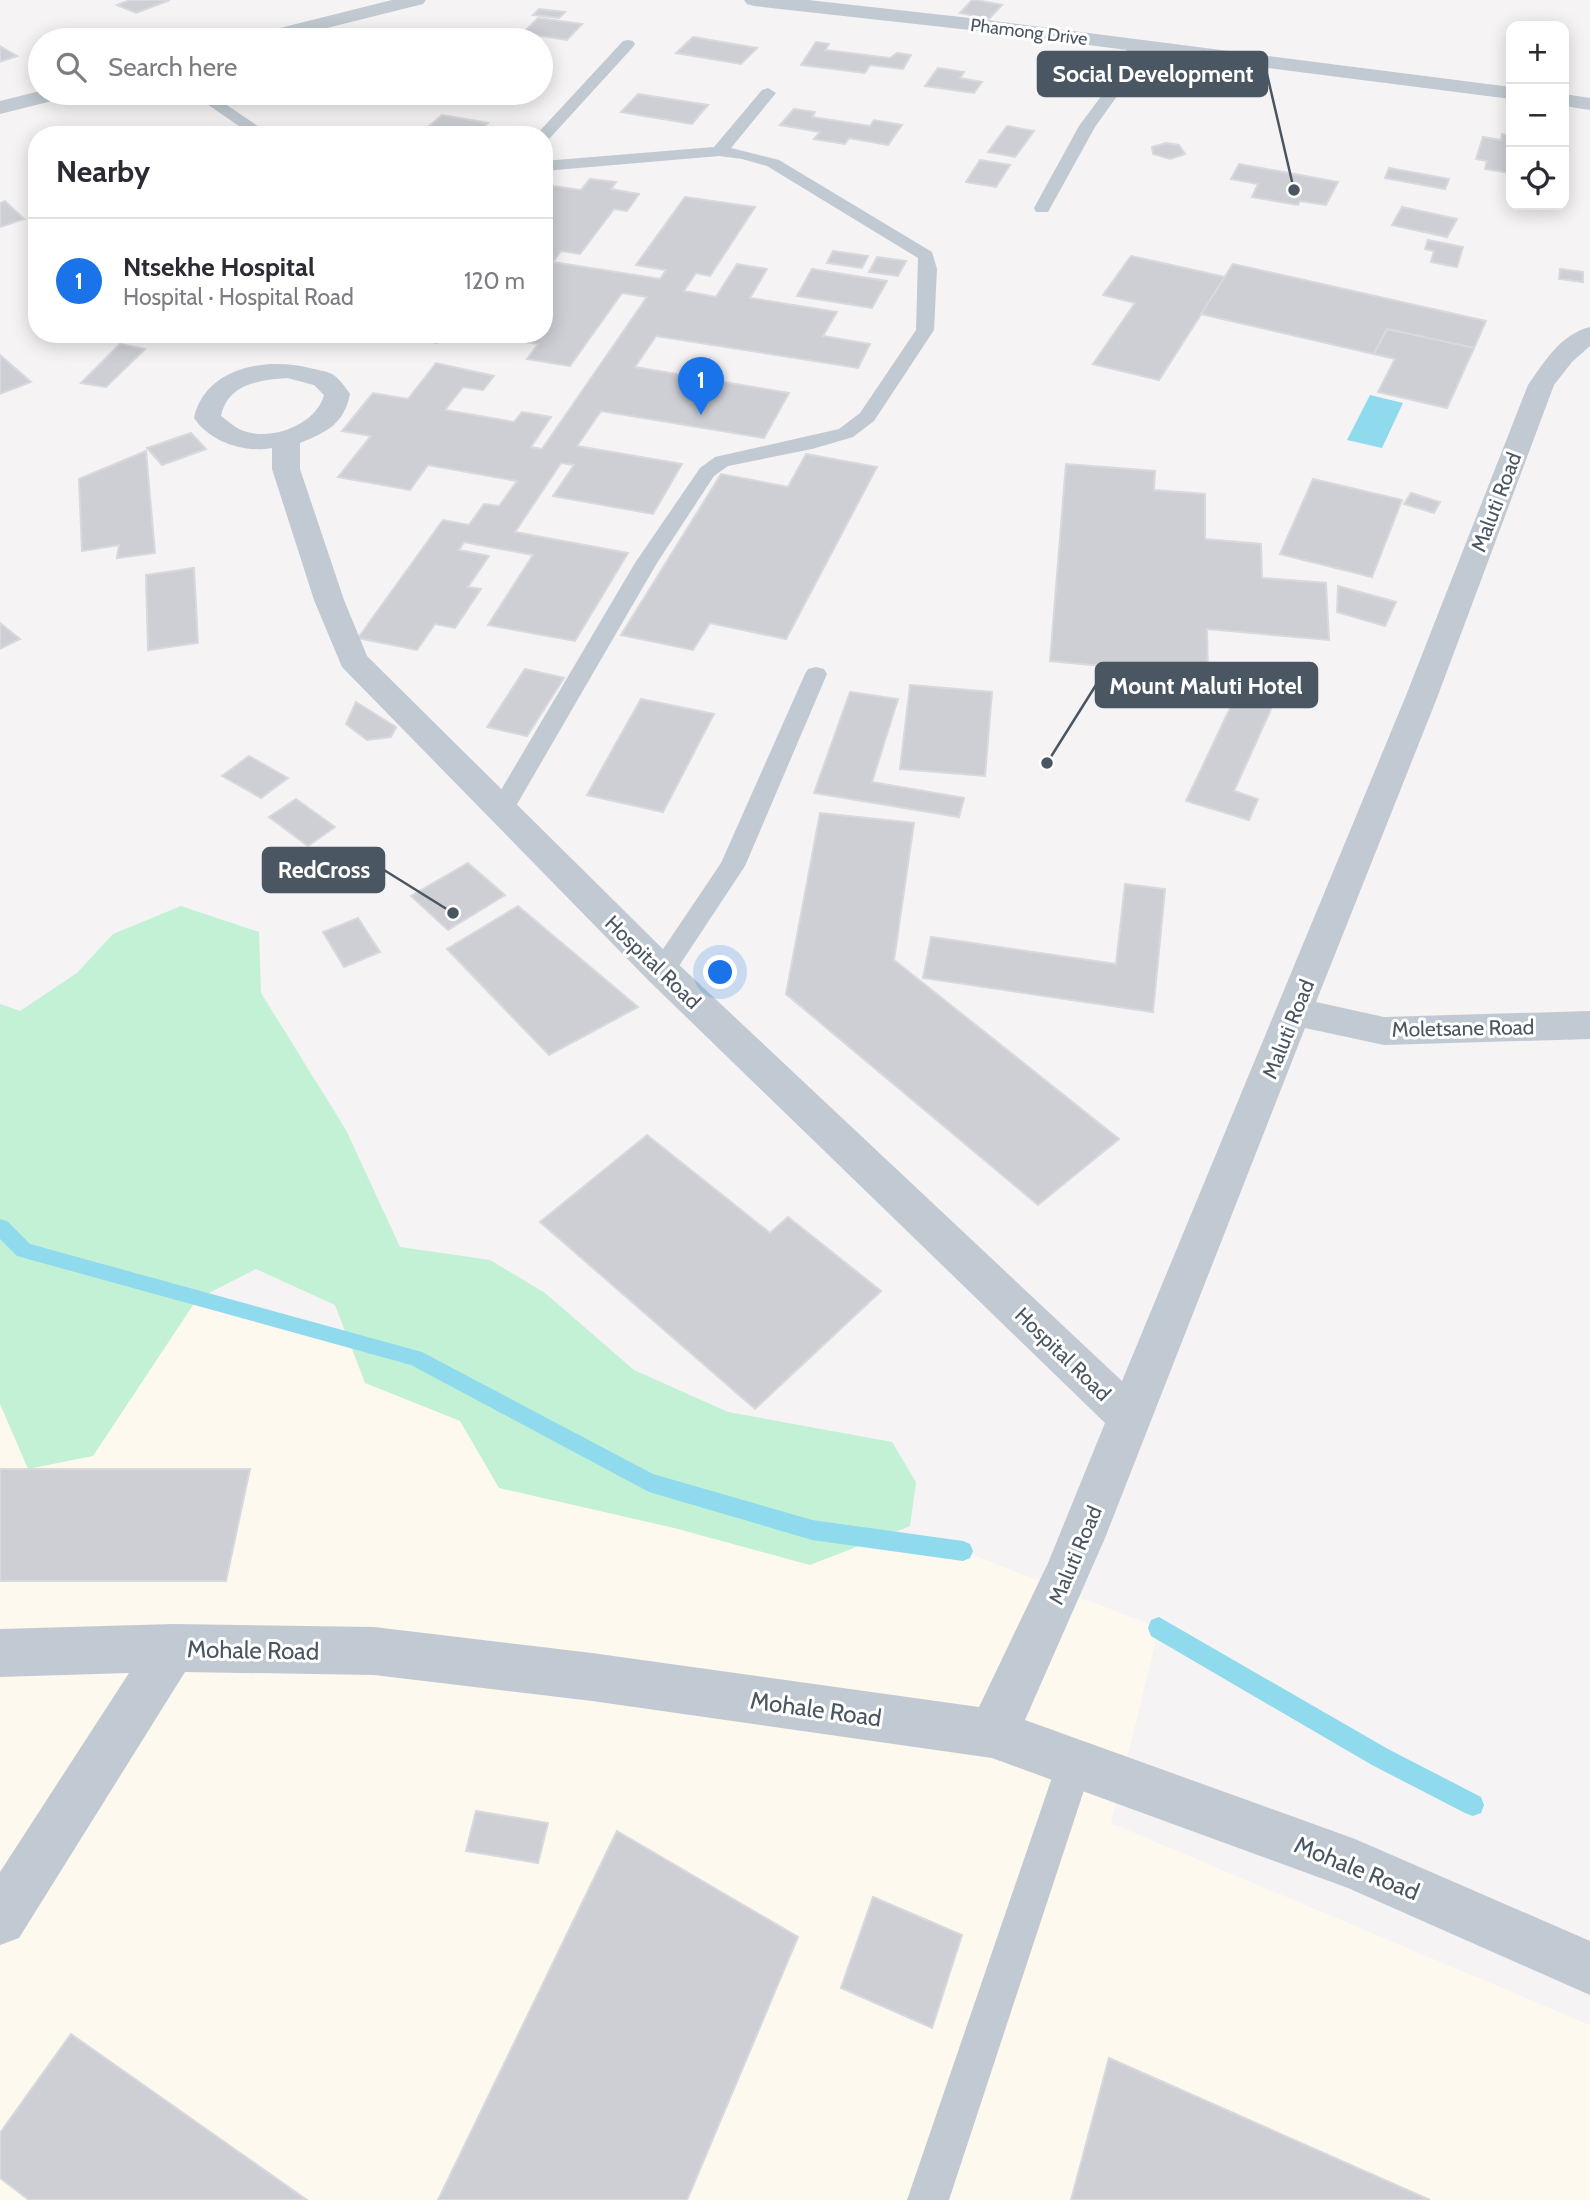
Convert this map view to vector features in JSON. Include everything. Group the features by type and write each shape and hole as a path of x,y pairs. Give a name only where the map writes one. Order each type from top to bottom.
{"street":[{"path":"303,28 415,0"},
{"name":"Phamong Drive","path":"754,0 1506,92"},
{"path":"0,108 28,100"},
{"path":"1569,101 1590,104"},
{"name":"Maluti Road","path":"992,1733 1030,1662 1092,1515 1129,1417 1296,1012 1421,698 1541,385 1573,343 1590,335"},
{"name":"Hospital Road","path":"286,439 286,469 329,600 353,660 500,811 662,971 1129,1417"},
{"name":"Moletsane Road","path":"1296,1012 1384,1031 1590,1025"},
{"path":"0,1920 173,1648"},
{"name":"Mohale Road","path":"0,1653 173,1648 374,1651 592,1677 992,1733 1355,1865 1590,1968"}],"lane":[{"path":"552,126 628,44"},
{"path":"1042,208 1087,126 1112,92 1136,46"},
{"path":"719,151 768,93"},
{"path":"217,105 249,126"},
{"path":"500,811 646,563 706,472 722,461 812,443 846,433 867,417 925,330 928,269 926,256 773,163 744,154 719,151 553,165"},
{"path":"662,971 732,866 816,674"},
{"path":"928,2200 1075,1763"}],"shaded area":[{"path":"0,1227 197,1299 415,1358 812,1530 963,1551 1159,1628 1111,1823 1590,2025 1590,2200 0,2200"}],"green space":[{"path":"181,906 259,932 261,993 346,1130 400,1247 490,1260 545,1293 634,1370 728,1412 892,1442 916,1482 910,1526 810,1565 674,1528 499,1488 460,1421 365,1383 335,1305 256,1269 197,1299 93,1456 28,1469 0,1404 0,1004 20,1011 77,973 113,934"}],"water":[{"path":"1370,395 1403,403 1382,448 1347,440"}],"building":[{"path":"130,0 170,0 136,13 117,5"},
{"path":"972,0 1002,5 989,19 960,13"},
{"path":"539,9 565,12 559,18 533,15"},
{"path":"538,18 582,24 567,40 553,38 553,28 528,28"},
{"path":"693,37 757,48 741,64 676,53"},
{"path":"816,42 829,44 825,50 890,58 897,53 911,55 903,69 870,65 865,73 801,65"},
{"path":"0,46 17,56 0,62"},
{"path":"938,68 964,72 960,78 982,82 974,93 925,86"},
{"path":"638,94 708,105 692,124 621,112"},
{"path":"794,109 815,112 812,117 870,126 874,120 902,125 888,145 849,138 845,144 814,139 820,132 780,125"},
{"path":"442,115 488,123 485,126 429,126"},
{"path":"1007,126 1034,131 1015,157 988,152"},
{"path":"1502,134 1506,135 1506,172 1485,169 1487,161 1476,159 1483,137 1501,140"},
{"path":"1166,143 1179,145 1185,154 1170,159 1153,154 1152,147"},
{"path":"980,160 1010,165 996,187 966,182"},
{"path":"1239,164 1338,182 1326,205 1300,201 1298,205 1252,197 1258,184 1231,179"},
{"path":"1389,168 1449,179 1445,189 1385,178"},
{"path":"590,179 616,182 611,189 639,194 627,211 614,209 580,254 561,251 553,262 553,186 581,190"},
{"path":"685,197 755,207 710,276 696,273 684,291 716,297 737,264 767,269 750,298 837,312 823,336 870,344 858,368 656,336 635,367 789,393 764,438 601,411 577,446 682,464 653,514 553,496 574,465 561,463 515,532 628,553 575,641 488,625 533,555 464,542 459,550 489,556 468,587 481,589 455,628 435,624 417,650 358,638 443,520 469,525 484,504 499,506 517,481 428,465 410,490 338,477 371,436 342,431 373,393 408,399 436,363 494,376 483,390 463,387 445,410 514,422 522,412 551,417 531,447 542,449 647,297 622,293 570,366 527,359 538,344 532,343 553,343 553,262 660,279 666,270 636,265"},
{"path":"5,201 24,219 0,227 0,203"},
{"path":"1402,207 1457,219 1447,237 1392,225"},
{"path":"1428,240 1463,247 1457,267 1431,262 1434,251 1425,249"},
{"path":"833,251 868,256 862,268 827,263"},
{"path":"1131,256 1225,277 1159,380 1093,364 1135,303 1103,295"},
{"path":"877,257 906,261 898,276 869,272"},
{"path":"1233,264 1486,321 1474,348 1387,329 1374,354 1201,314"},
{"path":"812,269 887,281 872,308 797,296"},
{"path":"1560,269 1583,272 1583,282 1559,279"},
{"path":"1387,329 1474,348 1447,408 1378,392 1395,359 1374,354"},
{"path":"120,344 145,349 106,387 81,383"},
{"path":"0,355 31,382 0,394"},
{"path":"191,433 206,449 162,465 147,448"},
{"path":"146,451 155,553 117,558 119,545 82,551 79,479"},
{"path":"806,454 877,467 786,639 710,623 693,650 621,635 721,474 788,487"},
{"path":"1066,464 1155,471 1154,490 1205,494 1205,539 1261,544 1262,578 1326,583 1329,640 1207,629 1208,676 1050,661"},
{"path":"1313,479 1402,500 1372,577 1280,554"},
{"path":"1411,493 1440,502 1434,513 1404,504"},
{"path":"194,568 198,643 148,650 146,575"},
{"path":"1338,586 1396,602 1385,626 1337,612"},
{"path":"0,623 20,639 0,649"},
{"path":"1250,666 1286,676 1234,791 1258,799 1249,820 1186,801"},
{"path":"525,669 564,678 527,736 487,727"},
{"path":"910,685 992,692 985,776 900,769"},
{"path":"850,692 898,699 872,782 964,798 959,817 814,793"},
{"path":"641,699 714,714 663,812 587,795"},
{"path":"356,702 396,727 391,737 367,740 346,724"},
{"path":"249,756 288,778 261,798 222,776"},
{"path":"296,799 335,827 308,846 269,817"},
{"path":"820,813 914,823 894,960 1119,1139 1038,1205 786,994"},
{"path":"468,863 505,895 448,930 411,896"},
{"path":"1125,884 1165,889 1153,1012 923,978 931,937 1116,964"},
{"path":"518,906 638,1007 549,1055 447,949"},
{"path":"358,918 380,952 344,967 323,932"},
{"path":"647,1135 770,1233 788,1217 881,1291 755,1409 540,1222"},
{"path":"0,1469 250,1469 226,1581 0,1581"},
{"path":"476,1811 548,1823 538,1863 466,1851"},
{"path":"617,1831 798,1937 687,2200 438,2200"},
{"path":"873,1897 962,1935 932,2028 841,1988"},
{"path":"71,2034 307,2200 29,2200 0,2178 0,2133"},
{"path":"1109,2058 1430,2200 1071,2200"}],"waterway":[{"path":"0,1227 24,1250 415,1358 649,1482 812,1530 963,1551"},
{"path":"1159,1628 1380,1757 1473,1805"}],"place":[{"name":"Social Development","path":"1294,190"},
{"name":"Ntsekhe Hospital","path":"701,415"},
{"name":"Mount Maluti Hotel","path":"1047,763"},
{"name":"RedCross","path":"453,913"}]}
